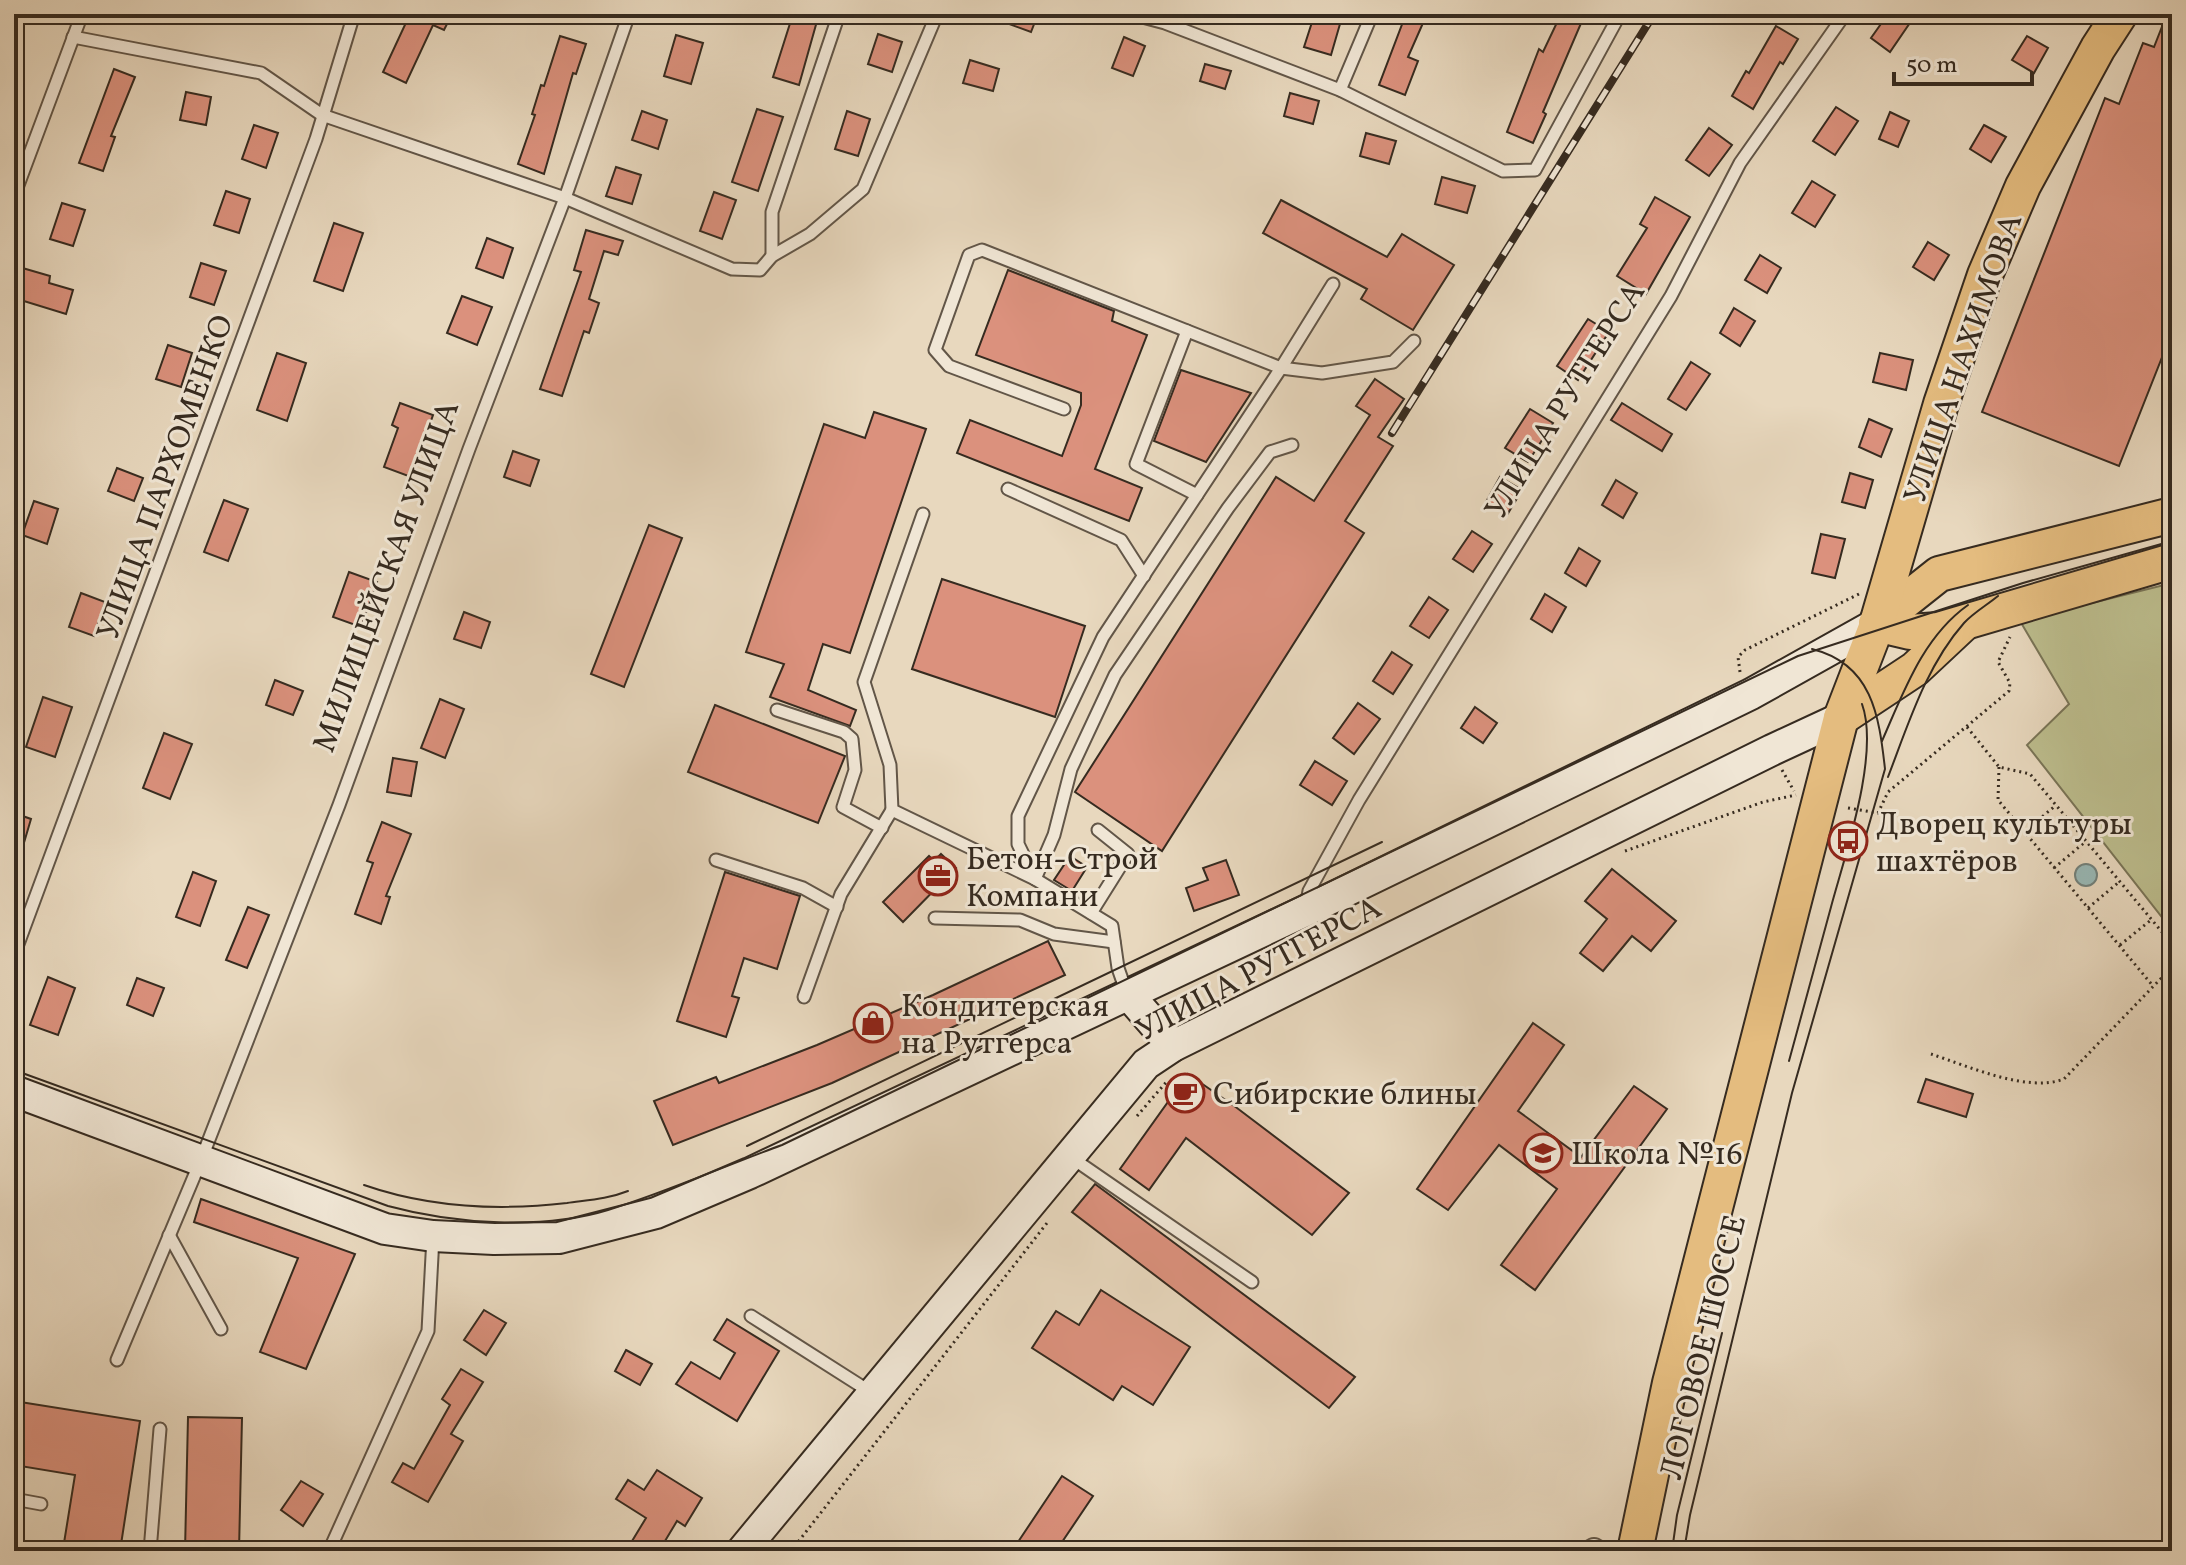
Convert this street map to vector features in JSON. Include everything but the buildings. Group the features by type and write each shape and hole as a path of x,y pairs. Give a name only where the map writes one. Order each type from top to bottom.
{"main road":[{"name":"УЛИЦА НАХИМОВА","path":"1852,712 1941,404 1985,275 2030,172 2120,14"},
{"path":"1876,627 1939,574 2172,515"},
{"path":"1876,627 1910,632 1938,630 2172,561"},
{"path":"1852,712 1915,669 1965,622"},
{"name":"УЛИЦА РУТГЕРСА","path":"433,1236 559,1238 656,1213 737,1179 1305,911 1751,694 1876,627"},
{"name":"УЛИЦА РУТГЕРСА","path":"742,1551 1146,1064 1173,1046 1852,712"},
{"name":"ЛОГОВОЕ ШОССЕ","path":"1635,1551 1670,1383 1852,712"},
{"name":"ЛОГОВОЕ ШОССЕ","path":"1655,1551 1692,1382 1841,806 1852,712"},
{"path":"1128,994 1173,1046"},
{"path":"14,1091 385,1229 433,1236"}],"lane":[{"path":"14,196 82,14"},
{"name":"УЛИЦА ПАРХОМЕНКО","path":"14,955 311,153 354,14"},
{"name":"МИЛИЦЕЙСКАЯ УЛИЦА","path":"117,1360 201,1160 339,805 565,198 629,14"},
{"path":"772,256 772,212 839,14"},
{"path":"73,37 261,73 322,115 565,198 732,269 760,270 772,256 810,234 863,189 937,14"},
{"path":"1131,14 1167,19 1340,90 1503,171 1535,170 1620,14"},
{"path":"1340,90 1372,14"},
{"name":"УЛИЦА РУТГЕРСА","path":"1305,911 1309,891 1359,800 1671,296 1740,163 1845,14"},
{"path":"1064,409 949,366 935,350 969,255 982,250 1281,368 1322,373 1393,362 1414,341"},
{"path":"1035,879 1018,844 1018,816 1103,637 1333,284"},
{"path":"1187,331 1136,464 1197,495"},
{"path":"1035,879 1054,835 1071,769 1115,675 1228,508 1270,452 1292,445"},
{"path":"1008,489 1121,540 1144,576"},
{"path":"804,997 841,894 892,810 890,765 864,682 923,514"},
{"path":"777,710 844,732 852,739 855,770 843,807 882,828"},
{"path":"892,810 1035,879 1112,926 1121,982 1128,994"},
{"path":"1091,913 1128,854 1098,830"},
{"path":"716,860 803,888 837,907"},
{"path":"935,918 1020,920 1054,934 1114,942"},
{"path":"1068,1155 1252,1282"},
{"path":"169,1235 221,1329"},
{"path":"329,1551 428,1331 433,1236"},
{"path":"751,1316 872,1393"},
{"path":"150,1551 160,1429"},
{"path":"14,1499 41,1504"}],"path":[{"path":"1745,681 1738,667 1738,657 1745,650 1888,580"},
{"path":"1848,808 1878,813 1888,792 2009,691 2010,683 1998,662 2011,634"},
{"path":"1967,727 1999,767 2030,774 2172,944"},
{"path":"1617,854 1763,802 1798,795 1777,761"},
{"path":"1999,767 1998,800 2153,986"},
{"path":"2024,832 2056,806"},
{"path":"2054,868 2086,841"},
{"path":"2088,908 2120,882"},
{"path":"2120,945 2151,919"},
{"path":"1931,1054 1997,1075 2051,1084 2064,1079 2172,967"},
{"path":"1129,1125 1168,1081"},
{"path":"791,1551 1051,1219"}],"green space":[{"path":"2172,583 2172,930 2027,745 2069,704 2020,621"}],"water":[{"path":"2086,864 2094,867 2097,875 2094,883 2086,886 2078,883 2075,875 2078,867"}],"tram line":[{"path":"14,1070 388,1206 441,1217 498,1222 555,1220 608,1210 782,1145 1798,656 2023,583 2172,541"},
{"path":"1888,777 1919,697 1939,658 1964,623 1998,596"},
{"path":"1882,741 1916,666 1939,633 1968,605"},
{"path":"1684,1551 1690,1515 1792,1093 1885,769 1875,711 1860,679 1848,666 1812,649"},
{"path":"1789,1061 1852,833 1864,776 1867,750 1862,704"},
{"path":"747,1146 1382,842"},
{"path":"364,1185 414,1199 490,1207 567,1203 605,1198 628,1191"},
{"path":"1672,1551 1677,1515 1722,1333"}],"railway":[{"path":"1392,433 1654,14"}],"place":[{"name":"Дворец культуры шахтёров","path":"1848,841"},
{"name":"Бетон-Строй Компани","path":"938,876"},
{"name":"Кондитерская на Рутгерса","path":"873,1023"},
{"name":"Сибирские блины","path":"1185,1093"},
{"name":"Школа №16","path":"1543,1153"}]}
